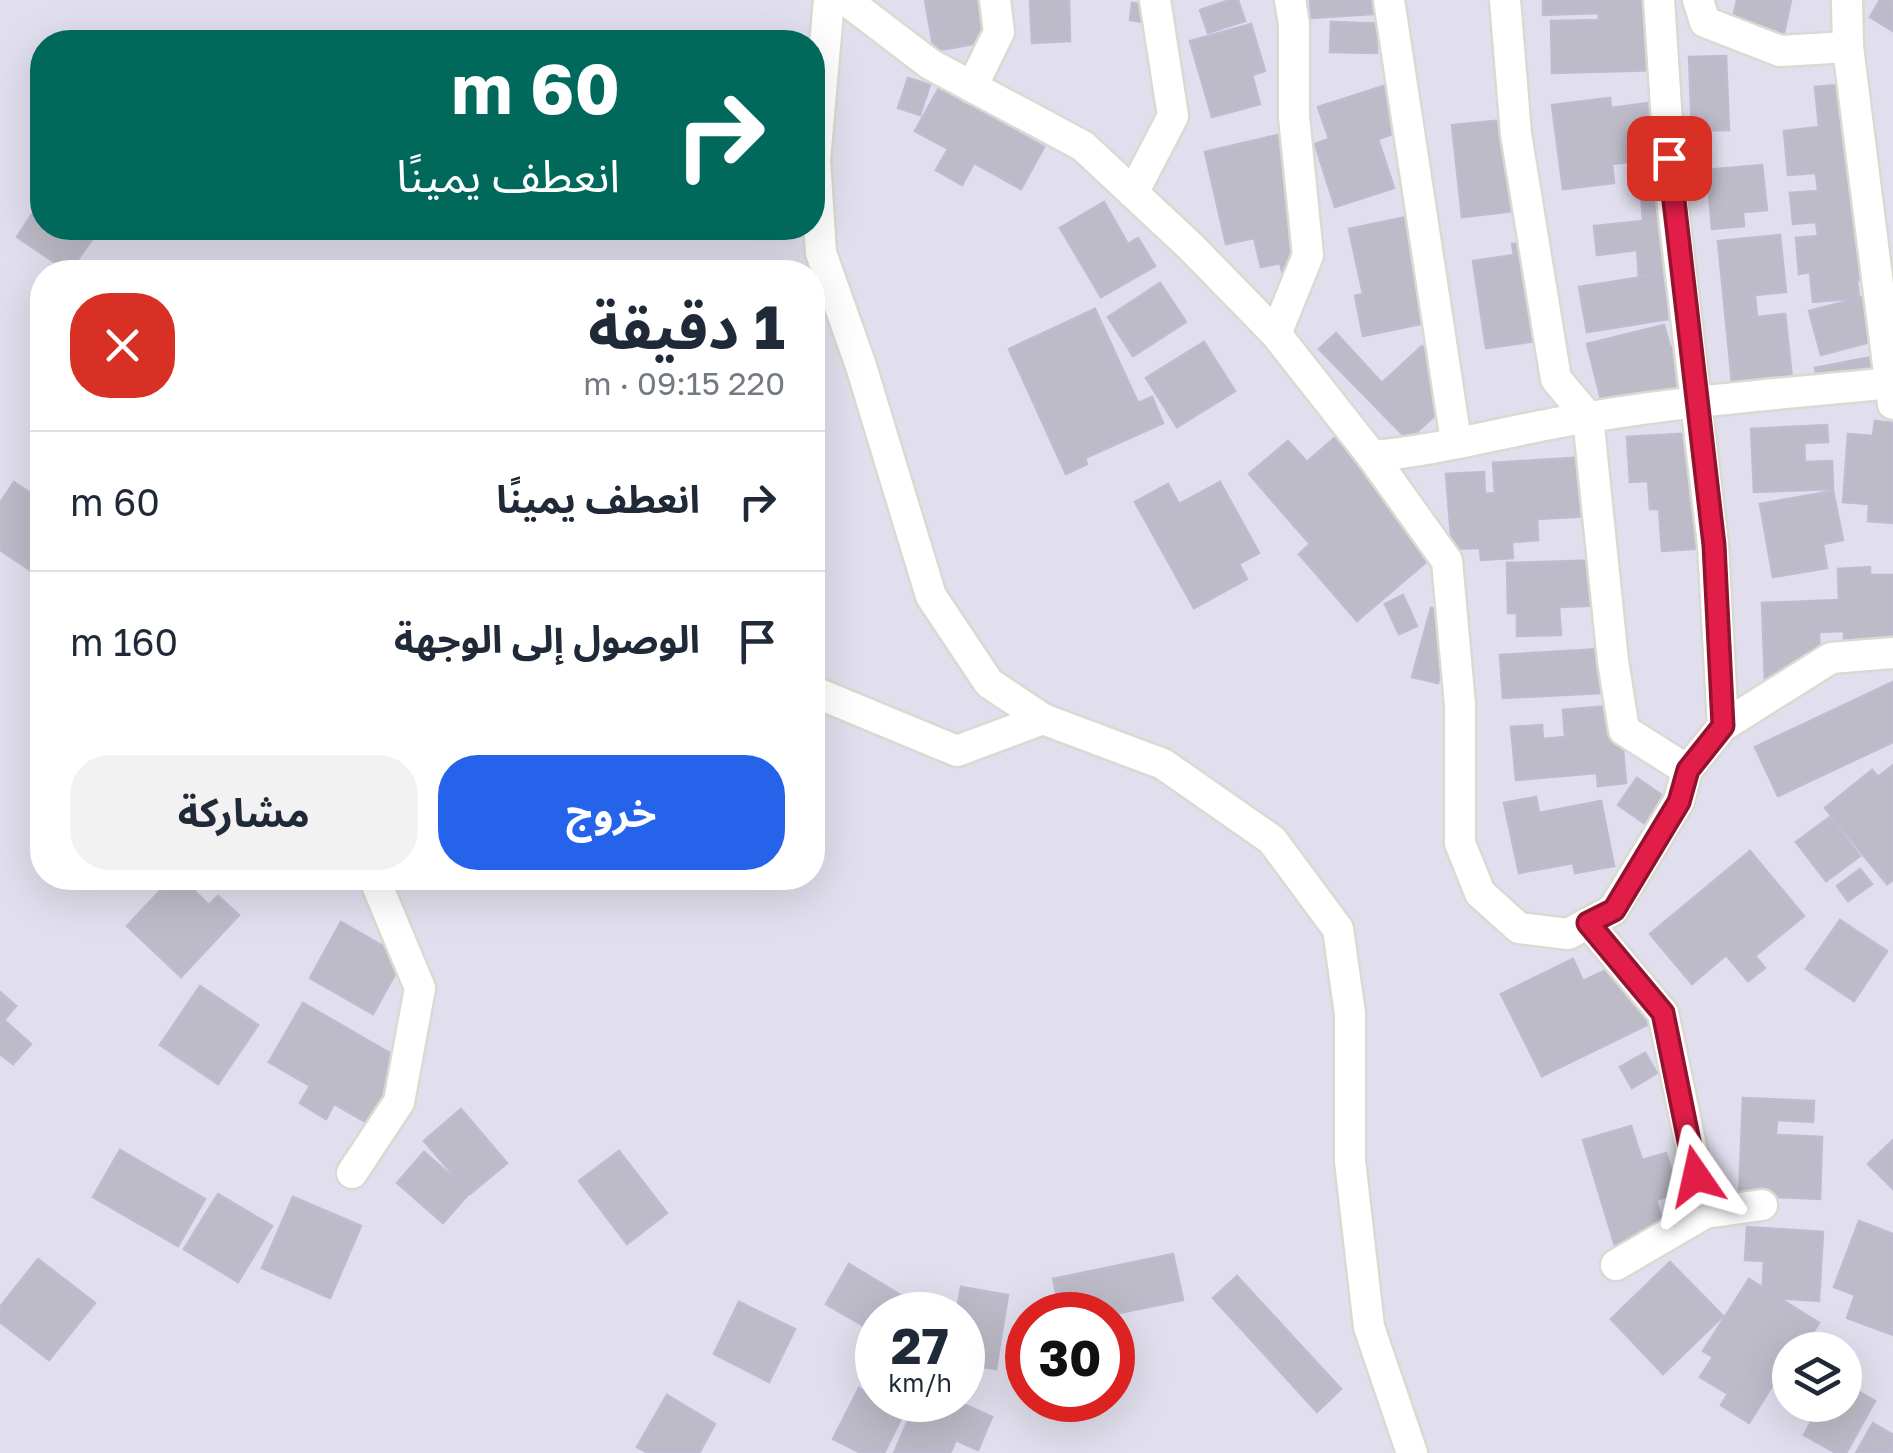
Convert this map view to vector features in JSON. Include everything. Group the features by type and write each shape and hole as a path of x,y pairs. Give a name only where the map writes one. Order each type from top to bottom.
{"street":[{"path":"825,46 829,0"},
{"path":"846,0 930,64 1083,146 1276,334 1372,456 1447,561 1460,705 1460,842 1480,893 1519,928 1568,934 1614,910 1679,802 1688,770 1723,726 1830,658 1893,653"},
{"path":"972,87 999,32 995,0"},
{"path":"1133,192 1173,116 1155,0"},
{"path":"1276,334 1308,255 1294,117 1294,24 1290,0"},
{"path":"1388,0 1456,441"},
{"path":"1504,0 1516,134 1556,379 1588,417 1624,730 1688,770"},
{"path":"1660,0 1672,198 1714,545 1723,726"},
{"path":"1698,0 1706,22 1780,51 1848,46"},
{"path":"1372,456 1696,401 1892,390 1848,46 1847,0"},
{"path":"825,262 931,596 989,683 1043,720 1163,764 1272,840 1338,929 1350,1014 1350,1160 1368,1327 1412,1453"},
{"path":"825,696 957,751 1043,720"},
{"path":"352,1173 399,1102 420,988 379,890"},
{"path":"1588,923 1663,1013 1705,1213"},
{"path":"1616,1265 1705,1213 1762,1205"}],"building":[{"path":"925,0 1001,0 1008,38 934,51"},
{"path":"1030,0 1069,0 1070,41 1032,43"},
{"path":"1238,0 1245,21 1208,33 1200,10"},
{"path":"1310,0 1387,0 1388,13 1311,18"},
{"path":"1543,0 1644,0 1645,43 1661,43 1662,70 1552,73 1551,21 1599,20 1599,13 1543,15"},
{"path":"1737,0 1791,0 1782,43 1730,32"},
{"path":"1880,0 1893,0 1893,31 1870,17"},
{"path":"1132,3 1151,5 1149,23 1130,20"},
{"path":"1331,22 1393,24 1392,38 1377,37 1377,53 1330,52"},
{"path":"1251,24 1265,71 1252,75 1260,104 1212,117 1190,41"},
{"path":"1726,56 1729,130 1692,131 1689,57"},
{"path":"908,78 930,85 920,115 898,108"},
{"path":"1405,79 1420,125 1378,139 1394,188 1335,207 1315,144 1329,139 1318,107"},
{"path":"1838,85 1840,106 1867,103 1884,278 1857,280 1859,298 1813,302 1810,272 1799,274 1796,238 1818,236 1816,222 1793,224 1790,193 1818,191 1816,173 1788,175 1784,131 1819,127 1815,87"},
{"path":"939,88 1044,147 1021,189 974,163 962,185 936,170 948,149 915,131"},
{"path":"1610,98 1611,108 1656,102 1663,158 1612,164 1614,183 1563,189 1552,105"},
{"path":"1514,119 1524,210 1462,217 1452,125"},
{"path":"1286,133 1318,270 1284,278 1280,263 1261,267 1254,238 1226,244 1205,152"},
{"path":"1762,165 1767,210 1743,212 1744,226 1712,229 1707,170"},
{"path":"1675,193 1683,271 1639,276 1637,250 1597,255 1594,226 1643,221 1641,196"},
{"path":"1104,202 1128,244 1138,238 1155,266 1101,297 1060,228"},
{"path":"1430,212 1449,318 1363,336 1355,296 1363,294 1349,229"},
{"path":"30,217 30,240 92,240 77,260 51,260 17,237"},
{"path":"1780,235 1786,292 1755,295 1757,317 1785,314 1794,397 1734,403 1718,241"},
{"path":"1543,240 1543,340 1486,348 1473,261 1514,255 1512,244"},
{"path":"1662,274 1665,290 1690,286 1694,315 1587,332 1579,287"},
{"path":"1160,283 1186,322 1133,356 1108,317"},
{"path":"1883,292 1893,336 1821,355 1809,311"},
{"path":"1095,309 1138,403 1152,397 1163,423 1085,458 1087,464 1066,474 1009,349"},
{"path":"1664,325 1670,347 1693,341 1707,399 1607,423 1587,344"},
{"path":"1336,333 1382,383 1422,346 1463,390 1408,440 1319,349"},
{"path":"1204,342 1235,391 1177,427 1146,378"},
{"path":"1871,357 1877,390 1822,401 1815,368"},
{"path":"1875,421 1893,423 1893,523 1868,521 1869,504 1843,502 1848,434 1873,436"},
{"path":"1827,425 1828,442 1804,443 1805,462 1832,461 1833,489 1754,492 1751,429"},
{"path":"1712,432 1691,486 1693,509 1718,507 1721,547 1662,551 1659,509 1650,509 1648,481 1630,482 1627,437"},
{"path":"1339,434 1440,550 1357,621 1299,554 1310,544 1249,474 1288,441 1307,462"},
{"path":"1586,457 1590,516 1537,519 1538,540 1512,542 1513,558 1481,560 1480,548 1452,549 1446,474 1484,472 1485,494 1495,493 1493,463"},
{"path":"14,482 30,493 30,570 0,550 0,503"},
{"path":"1220,482 1259,553 1239,564 1247,579 1194,608 1135,502 1168,484 1179,504"},
{"path":"1833,491 1843,540 1823,544 1827,568 1773,577 1760,504"},
{"path":"1607,560 1609,605 1559,607 1561,635 1517,636 1517,613 1508,613 1507,563"},
{"path":"1870,567 1870,575 1893,575 1893,647 1844,649 1844,631 1819,632 1820,658 1800,658 1801,682 1765,683 1762,603 1839,600 1838,569"},
{"path":"1403,595 1417,626 1399,634 1385,604"},
{"path":"1431,608 1456,614 1438,683 1412,677"},
{"path":"1599,649 1601,693 1503,698 1500,655"},
{"path":"1893,682 1893,742 1778,796 1755,747"},
{"path":"1619,705 1626,783 1598,786 1597,773 1516,780 1511,727 1542,725 1543,739 1565,737 1563,710"},
{"path":"1893,765 1893,880 1887,884 1825,808 1872,770 1878,777"},
{"path":"1637,778 1685,811 1667,839 1618,805"},
{"path":"1536,797 1539,813 1601,801 1614,866 1575,873 1573,863 1519,873 1504,803"},
{"path":"1830,817 1860,856 1826,881 1796,842"},
{"path":"1750,851 1804,916 1755,956 1765,968 1748,981 1726,955 1692,984 1650,934"},
{"path":"1860,869 1872,884 1848,901 1837,886"},
{"path":"161,890 193,890 209,905 218,896 239,915 181,977 127,926"},
{"path":"1840,920 1887,951 1854,1001 1806,969"},
{"path":"341,922 404,958 373,1014 310,978"},
{"path":"1573,959 1583,981 1621,963 1659,1019 1542,1076 1501,994"},
{"path":"200,986 258,1025 218,1084 160,1045"},
{"path":"0,992 16,1006 4,1020 31,1044 13,1064 0,1054"},
{"path":"303,1003 414,1067 378,1129 334,1104 326,1119 300,1103 310,1086 269,1062"},
{"path":"1645,1053 1657,1073 1632,1088 1620,1067"},
{"path":"1743,1098 1814,1101 1813,1122 1777,1120 1776,1135 1822,1137 1820,1199 1739,1195"},
{"path":"461,1109 507,1163 470,1194 424,1141"},
{"path":"1631,1126 1642,1160 1666,1153 1678,1193 1656,1200 1670,1245 1619,1259 1583,1140"},
{"path":"1893,1140 1893,1189 1868,1164"},
{"path":"120,1150 205,1199 178,1246 93,1197"},
{"path":"619,1151 667,1213 627,1244 579,1181"},
{"path":"424,1152 470,1192 443,1223 397,1183"},
{"path":"218,1194 272,1226 238,1282 184,1249"},
{"path":"293,1197 361,1226 330,1298 262,1268"},
{"path":"1859,1221 1893,1234 1893,1335 1847,1318 1855,1295 1834,1287"},
{"path":"1747,1227 1823,1232 1819,1301 1762,1297 1764,1261 1745,1260"},
{"path":"1173,1254 1183,1300 1135,1310 1135,1292 1056,1292 1053,1279"},
{"path":"38,1259 95,1303 49,1360 0,1322 0,1307"},
{"path":"1670,1262 1723,1316 1663,1374 1611,1319"},
{"path":"849,1264 895,1292 855,1292 855,1321 826,1304"},
{"path":"1237,1276 1341,1389 1317,1412 1213,1298"},
{"path":"1749,1279 1819,1323 1813,1332 1772,1332 1772,1386 1749,1423 1721,1405 1728,1394 1700,1377 1713,1357 1703,1351"},
{"path":"961,1287 1005,1294 996,1369 985,1367 985,1292 960,1292"},
{"path":"739,1302 795,1329 769,1382 714,1354"},
{"path":"1862,1394 1875,1401 1846,1453 1836,1453 1804,1435 1811,1422 1862,1422"},
{"path":"667,1395 715,1424 699,1453 648,1453 637,1447"},
{"path":"855,1396 855,1422 900,1422 884,1453 861,1453 833,1439"},
{"path":"985,1414 992,1417 978,1450 956,1440 950,1453 894,1453 907,1422 985,1422"},
{"path":"1873,1423 1893,1435 1893,1453 1856,1453"}],"route":[{"path":"1669,158 1714,545 1723,726 1688,770 1679,802 1614,910 1588,923 1663,1013 1696,1176"}]}
